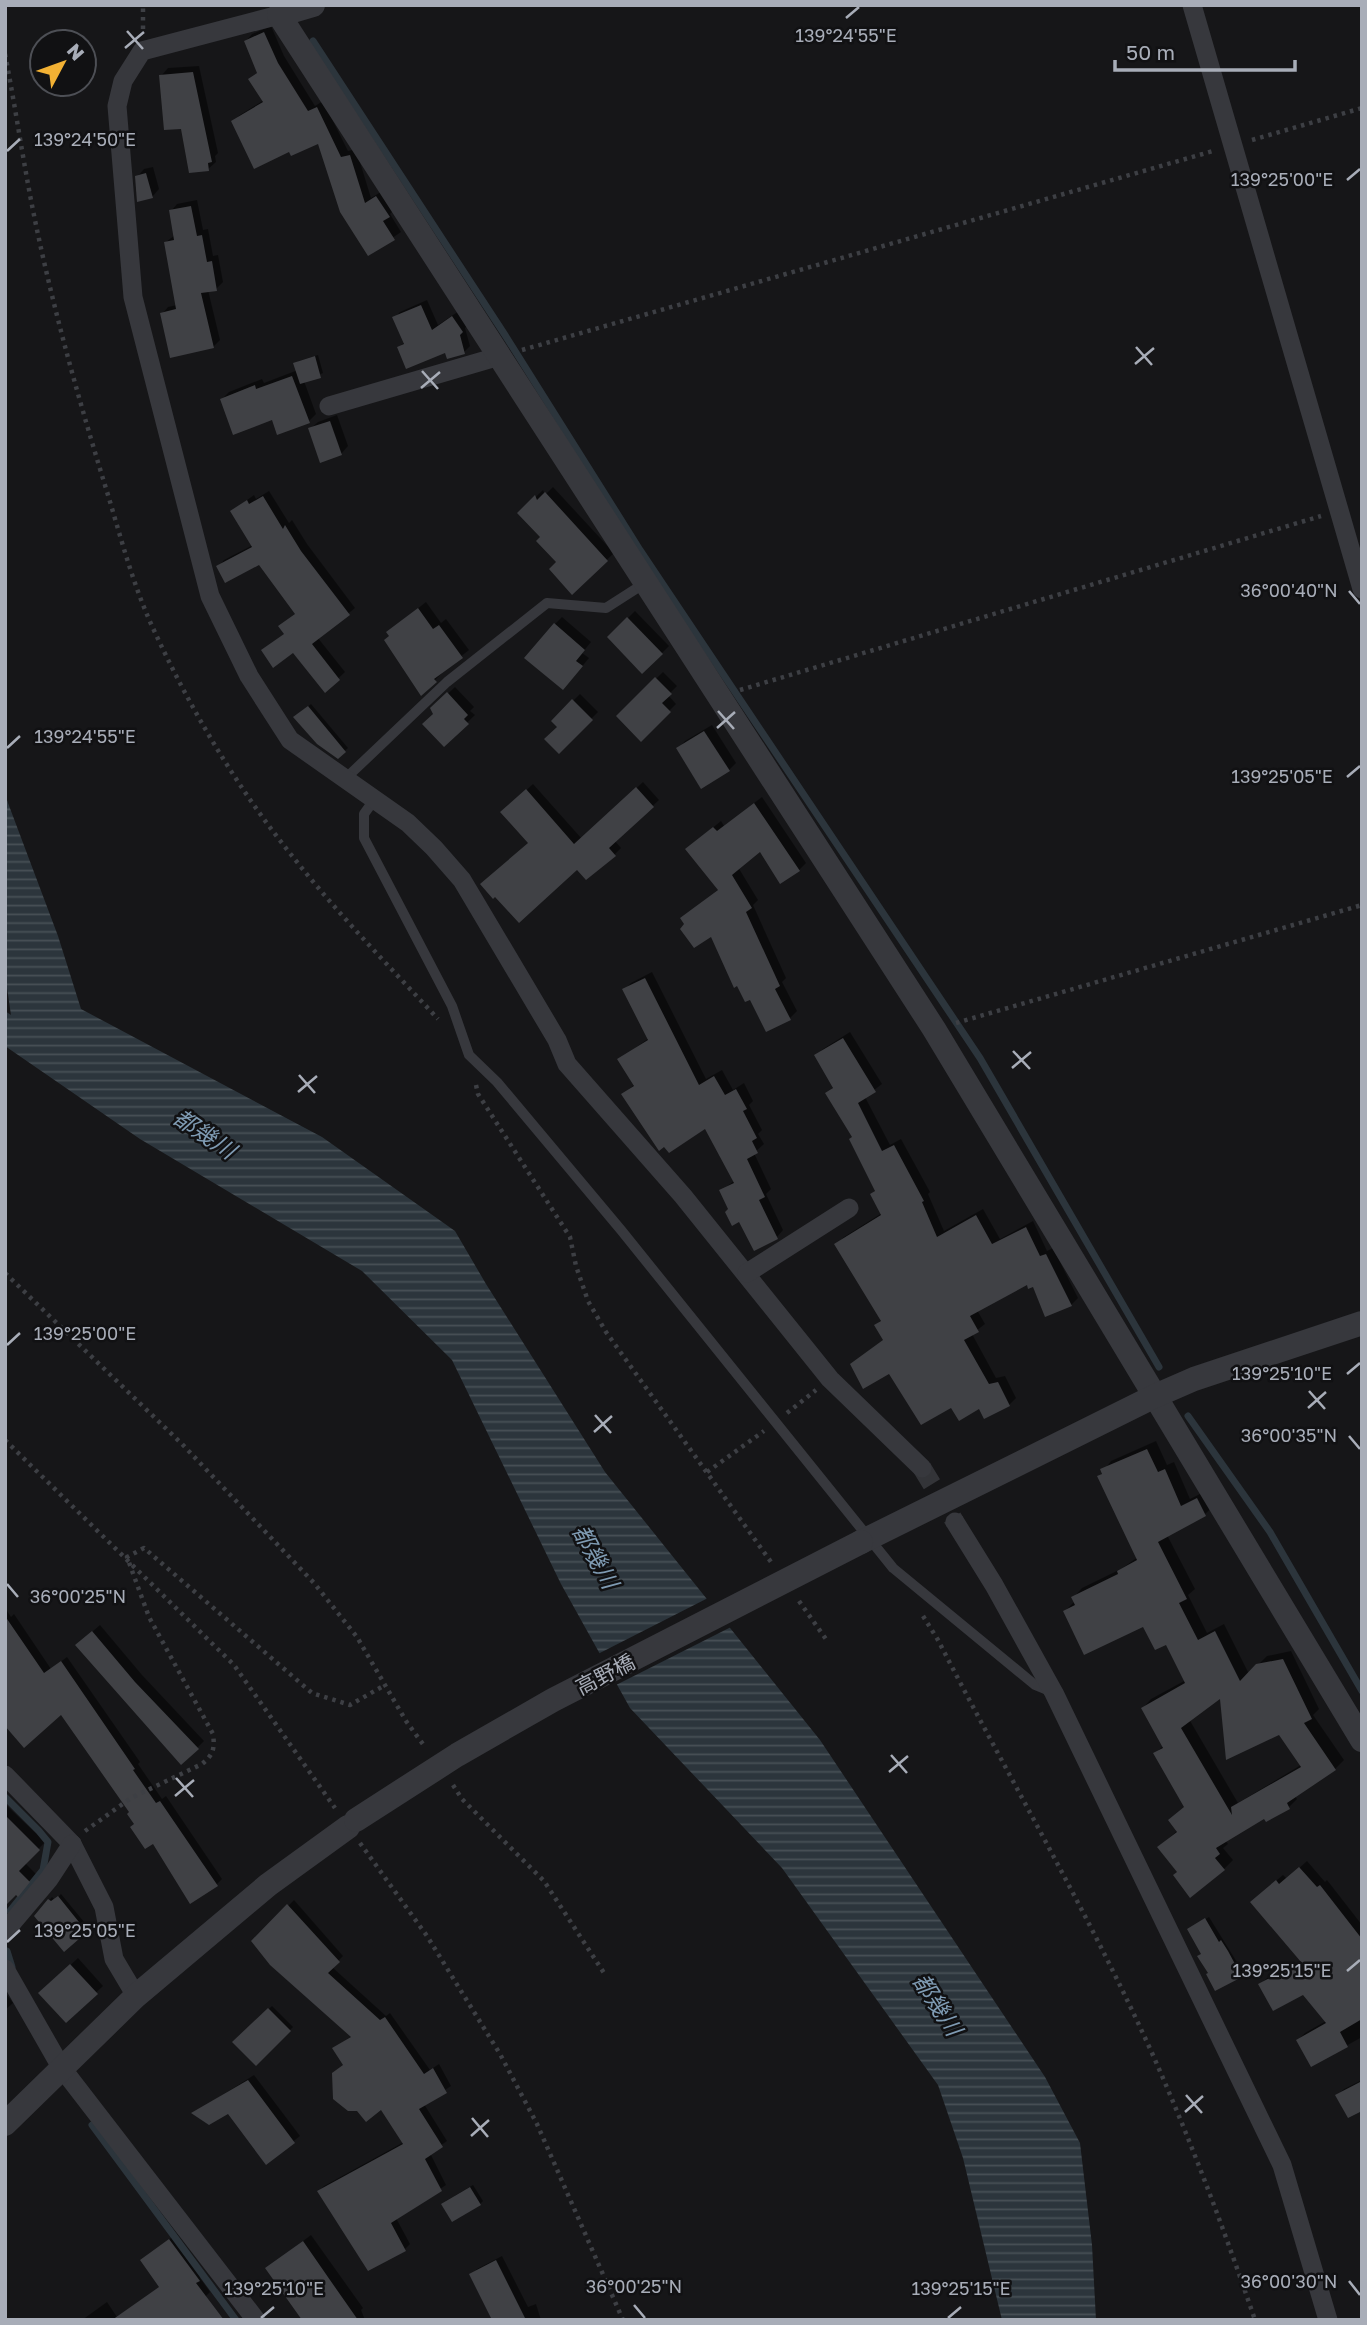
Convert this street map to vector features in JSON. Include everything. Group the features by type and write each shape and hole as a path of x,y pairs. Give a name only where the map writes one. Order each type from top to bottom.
{"street":[{"path":"313,5 142,51 123,81 117,106 133,297 210,596 249,676 290,740 408,823 462,880 557,1040 567,1064 683,1196 830,1380 922,1468"},
{"path":"1192,5 1362,589"},
{"path":"279,15 934,1029 1362,1740"},
{"path":"329,406 500,356"},
{"path":"747,1273 849,1208"},
{"name":"高野橋","path":"5,2124 135,1996 268,1885 350,1825 457,1755 553,1700 864,1540 1155,1396 1194,1380 1362,1323"},
{"path":"955,1522 994,1585 1054,1693 1282,2165 1328,2320"},
{"path":"5,1775 72,1844 104,1908 114,1959 135,1996"},
{"path":"5,1931 49,1879 72,1844"},
{"path":"5,1969 61,2067 256,2320"}],"lane":[{"path":"345,779 447,682 547,603 606,608 645,582"},
{"path":"374,800 364,814 364,838 452,1006 469,1055 497,1082 621,1230 854,1518 864,1540 893,1568 1035,1685 1054,1693"}],"path":[{"path":"5,54 36,224 57,314 124,547 151,624 186,694 232,771 292,856 348,923 443,1023"},
{"path":"500,356 1362,108"},
{"path":"719,696 1338,511"},
{"path":"934,1029 1362,905"},
{"path":"469,1055 478,1094 570,1237 588,1301 606,1332 775,1568"},
{"path":"5,1273 182,1444 314,1583 357,1637 406,1721 430,1754"},
{"path":"781,1419 819,1387"},
{"path":"707,1472 770,1427"},
{"path":"5,1440 234,1665 350,1825 427,1936 500,2054 537,2124 623,2320"},
{"path":"127,1557 144,1548 312,1693 351,1705 385,1685"},
{"path":"72,1844 131,1798 202,1764 210,1758 215,1749 213,1734 149,1617 127,1557"},
{"path":"798,1600 828,1642"},
{"path":"916,1606 939,1640 1064,1875 1151,2052 1214,2203 1255,2320"},
{"path":"446,1776 462,1798 544,1881 604,1973"}],"water":[{"name":"都幾川","path":"5,795 58,936 81,1009 322,1137 455,1231 605,1472 820,1740 1045,2077 1080,2143 1092,2245 1096,2320 1002,2320 963,2158 938,2085 782,1868 630,1708 561,1584 452,1360 362,1271 140,1139 5,1046 5,1011 11,1015 5,975"}],"pier":[{"path":"710,1597 733,1626 614,1686 596,1655"}],"building":[{"path":"264,32 278,63 308,111 317,107 341,157 350,155 365,203 376,196 390,217 383,221 395,240 368,256 340,212 318,144 291,156 289,152 254,169 231,121 263,102 248,79 257,73 244,41"},
{"path":"193,72 212,162 208,163 209,171 189,173 181,129 164,130 159,75"},
{"path":"146,173 153,198 137,202 135,176"},
{"path":"191,206 197,236 202,235 207,262 212,261 217,291 201,293 214,348 170,358 160,313 176,309 164,242 174,240 169,210"},
{"path":"421,305 432,330 452,316 463,332 460,335 465,354 447,359 445,353 406,369 397,347 404,344 392,317"},
{"path":"315,356 321,378 300,384 293,363"},
{"path":"292,376 310,423 277,435 272,420 233,435 220,399 255,385 256,389"},
{"path":"330,421 342,455 320,463 308,428"},
{"path":"545,492 608,561 572,595 549,569 556,562 536,541 540,537 517,513 535,495 537,500"},
{"path":"263,496 283,529 285,525 301,551 350,615 312,644 340,680 325,693 293,653 273,668 261,650 284,634 278,626 295,614 259,565 225,583 216,566 252,547 230,511 247,500 249,504"},
{"path":"418,608 433,629 439,625 463,658 434,679 437,682 421,696 384,640 389,636 386,632"},
{"path":"627,617 663,654 642,674 607,637"},
{"path":"554,623 585,650 576,661 583,666 563,690 524,658"},
{"path":"655,677 672,694 662,703 671,712 641,742 616,716"},
{"path":"447,692 468,715 464,719 469,724 444,747 422,724 433,714 430,708"},
{"path":"572,699 593,720 559,754 544,739 557,727 551,721"},
{"path":"308,706 346,752 338,759 317,744 293,717"},
{"path":"704,731 730,771 701,789 676,748"},
{"path":"636,787 654,807 609,848 616,856 586,880 577,870 519,923 480,884 528,843 500,812 526,789 574,844"},
{"path":"754,803 800,871 780,884 760,852 732,875 752,908 746,912 780,986 775,989 791,1020 766,1032 750,1000 745,1002 737,986 734,988 711,937 694,948 680,929 684,924 680,918 718,890 685,849 713,827 717,831"},
{"path":"645,978 699,1085 714,1076 725,1095 736,1089 747,1109 743,1111 757,1138 752,1141 758,1153 747,1159 765,1197 759,1200 778,1239 754,1251 739,1222 732,1226 725,1212 728,1209 719,1190 734,1183 705,1129 669,1153 664,1147 659,1151 621,1094 634,1086 617,1059 648,1040 622,989"},
{"path":"843,1038 876,1092 858,1103 882,1151 894,1145 924,1201 922,1202 937,1237 976,1215 992,1244 1026,1227 1040,1256 1046,1254 1072,1306 1045,1317 1033,1287 1028,1289 1027,1285 970,1316 979,1332 964,1340 989,1384 998,1382 1010,1406 984,1419 979,1409 959,1421 951,1408 921,1425 889,1374 863,1389 850,1364 883,1340 874,1325 881,1321 834,1244 881,1215 870,1194 875,1191 849,1139 852,1137 825,1093 833,1088 814,1055"},
{"path":"1147,1449 1158,1472 1165,1469 1181,1506 1197,1498 1206,1516 1158,1542 1187,1599 1179,1603 1198,1640 1215,1631 1240,1681 1256,1664 1283,1659 1312,1719 1304,1723 1336,1770 1287,1803 1290,1809 1266,1822 1264,1819 1216,1848 1220,1854 1215,1858 1225,1870 1190,1898 1173,1875 1177,1872 1157,1847 1177,1832 1168,1820 1184,1807 1153,1753 1163,1748 1141,1708 1185,1683 1166,1645 1155,1650 1143,1627 1084,1655 1063,1611 1075,1605 1071,1597 1118,1574 1117,1571 1137,1560 1097,1476 1102,1474 1100,1469","holes":["1220,1699 1226,1760 1279,1735 1301,1767 1231,1807 1232,1815 1181,1728"]},
{"path":"5,1616 44,1673 61,1661 156,1803 160,1801 218,1886 190,1904 153,1844 145,1849 130,1827 134,1824 127,1814 129,1812 61,1715 24,1748 5,1726"},
{"path":"92,1631 135,1682 199,1749 181,1765 75,1645"},
{"path":"5,1815 40,1850 19,1871 30,1882 18,1897 16,1895 5,1906"},
{"path":"1299,1867 1317,1887 1320,1885 1362,1939 1362,2019 1340,2032 1348,2047 1311,2067 1296,2040 1326,2023 1303,1995 1273,2011 1258,1984 1301,1962 1250,1902 1276,1880 1279,1884"},
{"path":"58,1896 87,1932 64,1952 34,1916 48,1899 51,1901"},
{"path":"287,1904 340,1962 328,1973 380,2020 385,2017 424,2074 433,2068 447,2093 419,2109 443,2147 425,2159 442,2191 391,2223 406,2251 368,2271 317,2191 403,2144 381,2110 366,2122 357,2111 348,2111 333,2099 332,2073 343,2065 332,2048 351,2037 270,1965 251,1941"},
{"path":"1205,1918 1242,1977 1215,1991 1197,1956 1201,1954 1187,1929"},
{"path":"70,1964 98,1994 66,2023 38,1993"},
{"path":"268,2008 291,2031 256,2066 232,2042"},
{"path":"248,2080 295,2143 266,2165 228,2114 209,2125 191,2113"},
{"path":"1362,2081 1362,2111 1348,2118 1335,2095"},
{"path":"470,2187 481,2205 452,2222 441,2204"},
{"path":"169,2239 200,2281 196,2283 224,2320 112,2320 159,2287 140,2260"},
{"path":"303,2241 358,2320 302,2320 265,2268"},
{"path":"496,2260 526,2320 492,2320 469,2274"}],"waterway":[{"path":"313,41 505,335 640,550 980,1058 1159,1367"},
{"path":"1188,1416 1270,1532 1362,1691"},
{"path":"5,1797 48,1842 43,1870 10,1911"},
{"path":"7,1951 12,1967"},
{"path":"92,2125 236,2320"}],"tunnel":[{"path":"922,1468 955,1522"}]}
